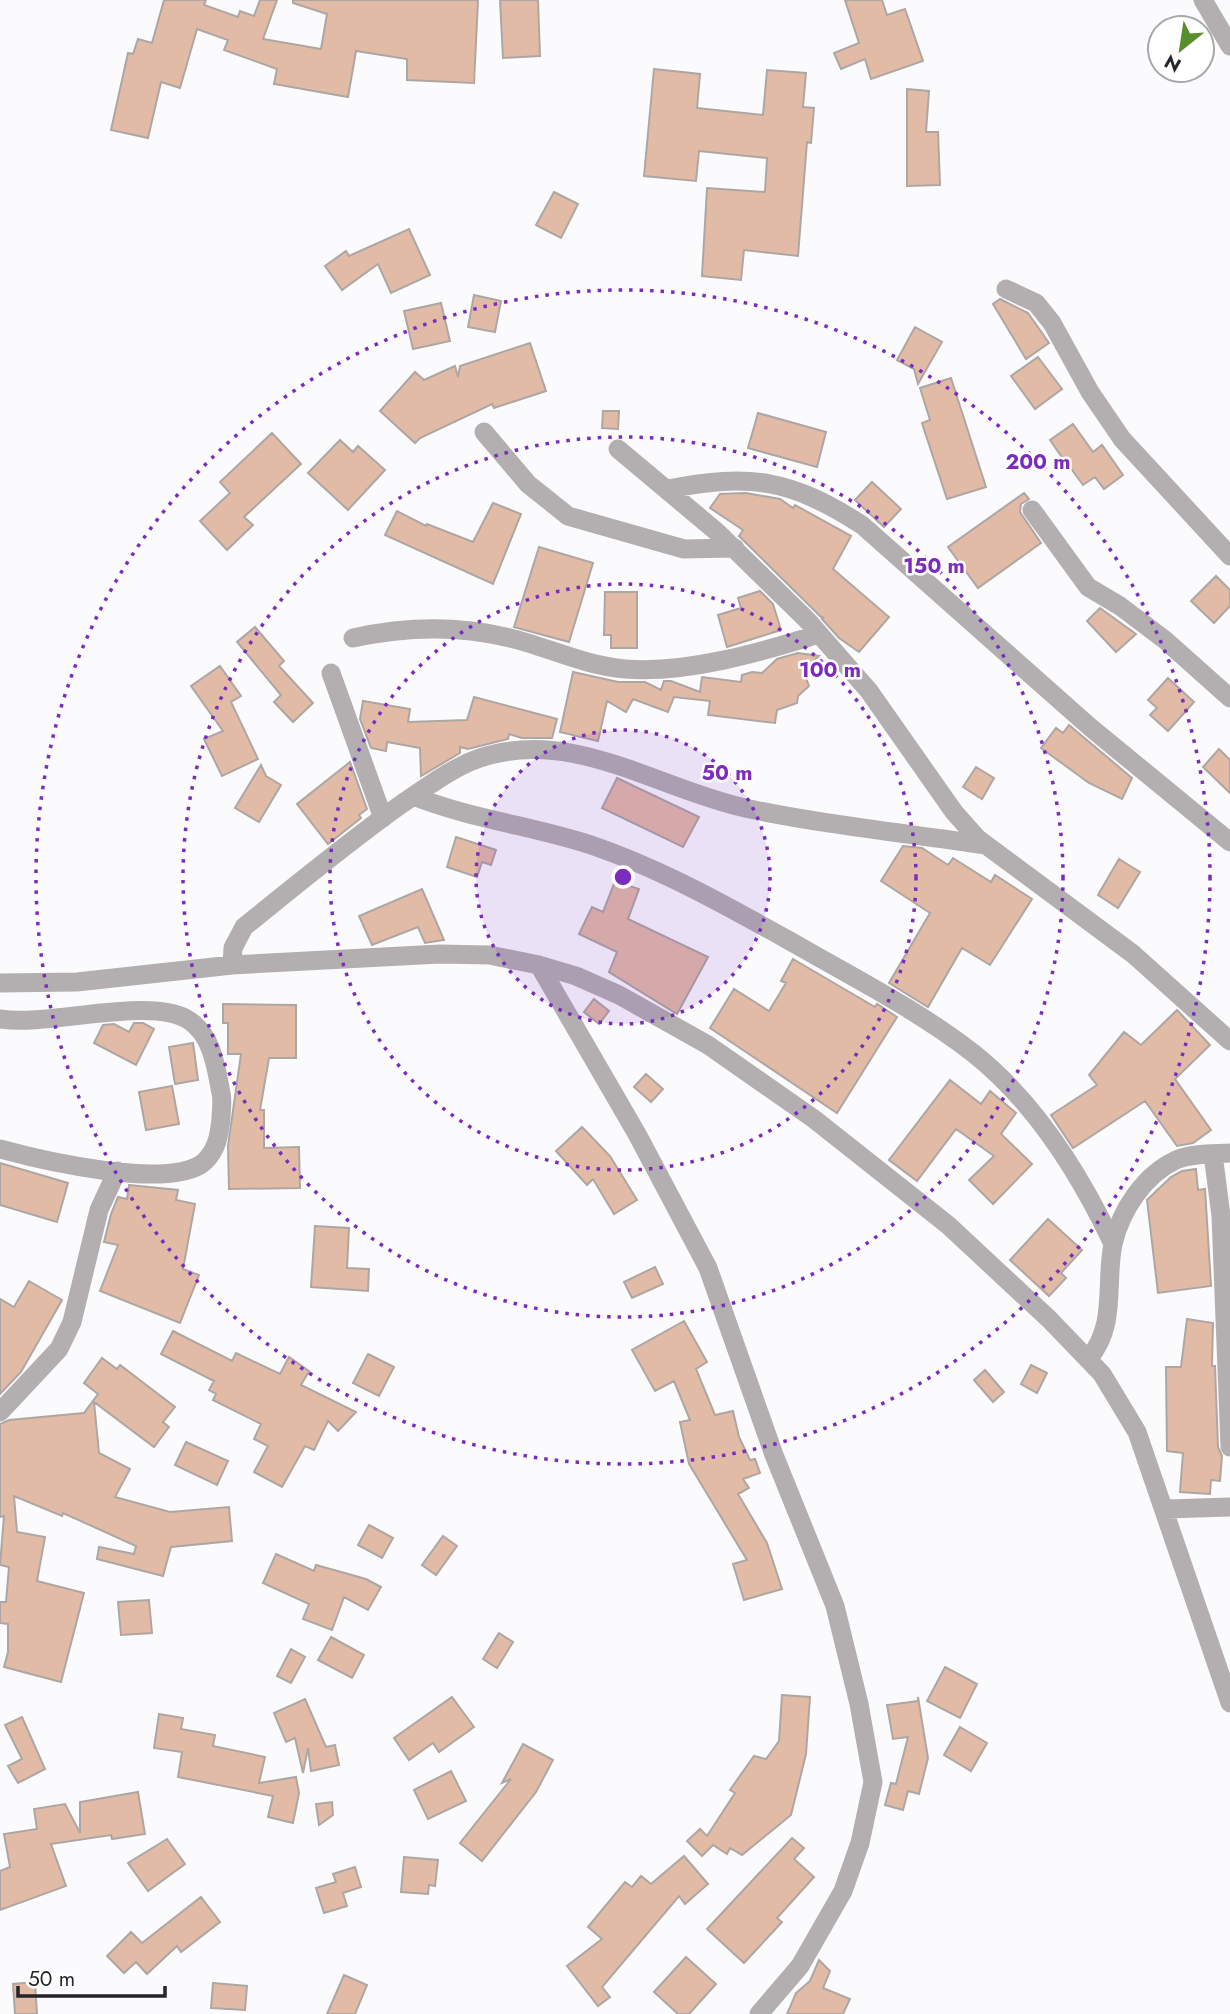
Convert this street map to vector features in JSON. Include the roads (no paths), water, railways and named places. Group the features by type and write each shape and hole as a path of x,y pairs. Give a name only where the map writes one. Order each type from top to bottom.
{"street":[{"path":"1203,0 1230,46"},
{"path":"1006,289 1036,303 1052,323 1090,392 1122,439 1230,556"},
{"path":"484,432 528,484 568,516 684,549 734,548"},
{"path":"618,449 734,548 820,634 869,691 954,812 986,845 1133,954 1230,1041"},
{"path":"668,489 715,480 755,479 800,491 833,506 862,525 1090,727 1230,842"},
{"path":"1031,510 1088,587 1120,606 1165,640 1230,698"},
{"path":"354,638 389,630 440,628 481,631 527,642 583,663 628,669 735,658 820,634"},
{"path":"331,673 383,818"},
{"path":"232,965 233,948 244,927 412,796 477,759 497,752 540,748 568,750 691,793 743,808 986,845"},
{"path":"412,796 449,811 590,845 639,864 753,920 924,1019 975,1054 1025,1104 1092,1199 1114,1244"},
{"path":"0,983 77,982 232,965 440,954 489,956 539,965 619,995 708,1045 814,1119 948,1225 1089,1358 1137,1432 1166,1509 1230,1703"},
{"path":"539,965 637,1134 708,1268 774,1455 835,1606 859,1704 873,1782 860,1843 843,1891 800,1966 759,2014"},
{"path":"0,1019 64,1020 132,1010 167,1014 190,1021 210,1045 222,1097 219,1142 203,1163 186,1171 166,1174 117,1171 38,1159 0,1149"},
{"path":"1089,1358 1099,1347 1105,1330 1114,1244 1137,1193 1154,1174 1178,1159 1222,1153 1221,1216 1230,1447"},
{"path":"0,1412 59,1349 72,1322 99,1210 117,1171"},
{"path":"1166,1509 1230,1507"}]}
